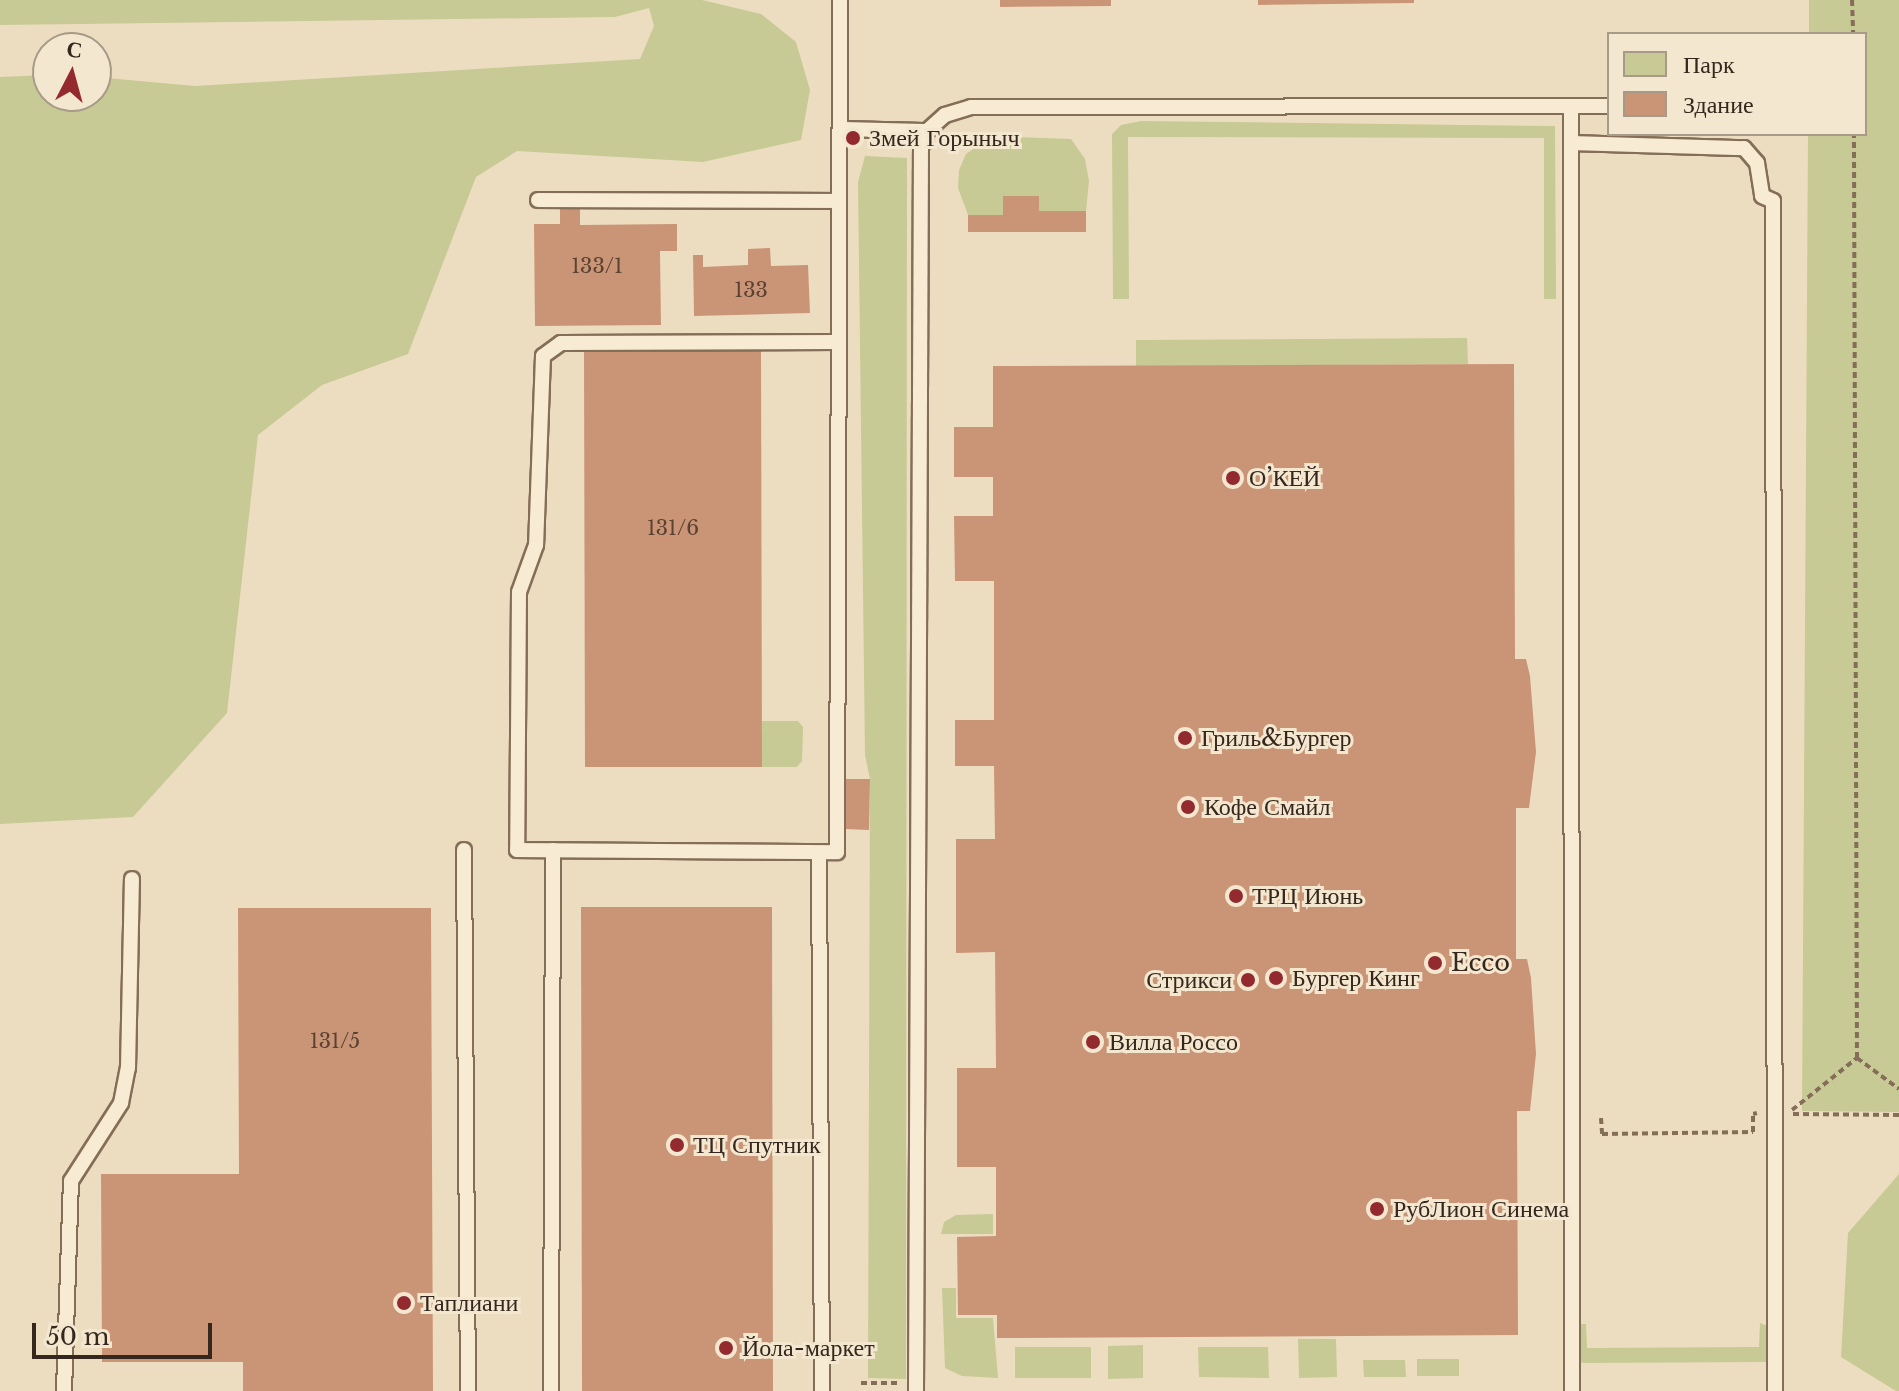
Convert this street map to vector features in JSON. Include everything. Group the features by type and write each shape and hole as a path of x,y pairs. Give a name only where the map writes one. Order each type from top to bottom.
{"lane":[{"path":"838,342 561,343 543,356 536,545 519,592 517,850 837,852 840,0"},
{"path":"1571,106 1572,1391"},
{"path":"911,1387 921,148 927,131 945,115 971,107 1607,106"},
{"path":"840,129 927,131"},
{"path":"1571,143 1744,148 1757,163 1762,196 1773,201 1775,1391"},
{"path":"538,200 839,201"},
{"path":"464,850 468,1391"},
{"path":"551,1391 553,850"},
{"path":"819,853 822,1391"},
{"path":"64,1391 71,1181 121,1103 128,1068 132,879"}],"path":[{"path":"1852,0 1853,32"},
{"path":"1854,136 1857,1058"},
{"path":"1857,1058 1899,1089"},
{"path":"1857,1058 1787,1114 1899,1115"},
{"path":"1601,1118 1602,1134 1753,1132 1753,1114 1757,1113"},
{"path":"861,1383 911,1387"}],"green space":[{"path":"0,0 702,0 761,14 796,42 810,90 801,140 703,162 517,151 476,177 408,354 322,385 258,435 227,713 133,817 0,824 0,77 32,76 32,112 112,112 112,78 195,86 640,59 654,26 649,8 615,17 0,25"},
{"path":"1809,0 1899,0 1899,1112 1802,1111 1808,136 1867,136 1867,32 1809,32"},
{"path":"1141,121 1555,126 1556,299 1544,299 1544,138 1128,137 1129,299 1113,299 1112,134 1121,125"},
{"path":"992,136 1071,139 1085,159 1089,181 1086,211 1039,211 1039,196 1004,196 1003,215 968,215 958,188 959,170 966,154"},
{"path":"865,156 907,158 906,1379 868,1378 870,779 865,755 858,182"},
{"path":"1467,338 1468,364 1136,366 1136,340"},
{"path":"762,721 798,721 803,727 802,761 797,767 762,767"},
{"path":"1899,1174 1899,1391 1896,1391 1841,1357 1848,1233"},
{"path":"993,1214 993,1234 941,1234 944,1222 956,1215"},
{"path":"942,1288 956,1288 956,1318 993,1318 998,1378 962,1376 945,1368"},
{"path":"1760,1323 1770,1327 1767,1362 1582,1363 1577,1357 1580,1324 1586,1324 1587,1348 1759,1347"},
{"path":"1298,1339 1336,1339 1337,1377 1299,1378"},
{"path":"1143,1345 1143,1378 1108,1379 1108,1346"},
{"path":"1015,1347 1091,1347 1091,1378 1015,1378"},
{"path":"1198,1347 1268,1347 1269,1378 1199,1377"},
{"path":"1417,1359 1459,1359 1459,1376 1417,1376"},
{"path":"1363,1360 1405,1360 1406,1377 1364,1377"}],"building":[{"path":"1000,0 1111,0 1111,6 1000,7"},
{"path":"1258,0 1414,0 1414,3 1258,5"},
{"path":"1003,196 1039,196 1039,211 1086,211 1086,232 968,232 968,215 1003,215"},
{"path":"560,207 580,207 580,225 677,224 677,251 660,251 661,325 535,326 534,224 560,224"},
{"path":"770,248 771,266 808,265 810,313 694,316 693,255 703,255 703,267 748,265 748,249"},
{"path":"584,350 761,350 762,767 585,767"},
{"name":"ТРЦ Июнь","path":"1514,364 1515,659 1526,659 1530,676 1536,752 1529,808 1516,808 1516,959 1527,959 1531,978 1536,1054 1530,1111 1517,1111 1518,1335 997,1338 997,1315 958,1315 957,1237 996,1236 996,1167 957,1167 957,1068 996,1068 995,952 956,953 956,839 995,839 994,766 955,766 955,720 994,720 994,581 955,581 954,516 993,516 993,477 954,477 954,427 993,427 993,366"},
{"path":"845,779 870,779 869,830 845,829"},
{"name":"ТЦ Спутник","path":"581,907 772,907 773,1391 582,1391"},
{"path":"238,908 431,908 433,1391 243,1391 243,1362 102,1362 101,1174 239,1174"}],"place":[{"name":"Змей Горыныч","path":"853,138"},
{"name":"О’КЕЙ","path":"1233,478"},
{"name":"Гриль&Бургер","path":"1185,738"},
{"name":"Кофе Смайл","path":"1188,807"},
{"name":"ТРЦ Июнь","path":"1236,896"},
{"name":"Ecco","path":"1435,963"},
{"name":"Бургер Кинг","path":"1276,978"},
{"name":"Стрикси","path":"1248,980"},
{"name":"Вилла Россо","path":"1093,1042"},
{"name":"ТЦ Спутник","path":"677,1145"},
{"name":"РубЛион Синема","path":"1377,1209"},
{"name":"Таплиани","path":"404,1303"},
{"name":"Йола-маркет","path":"726,1348"}]}
